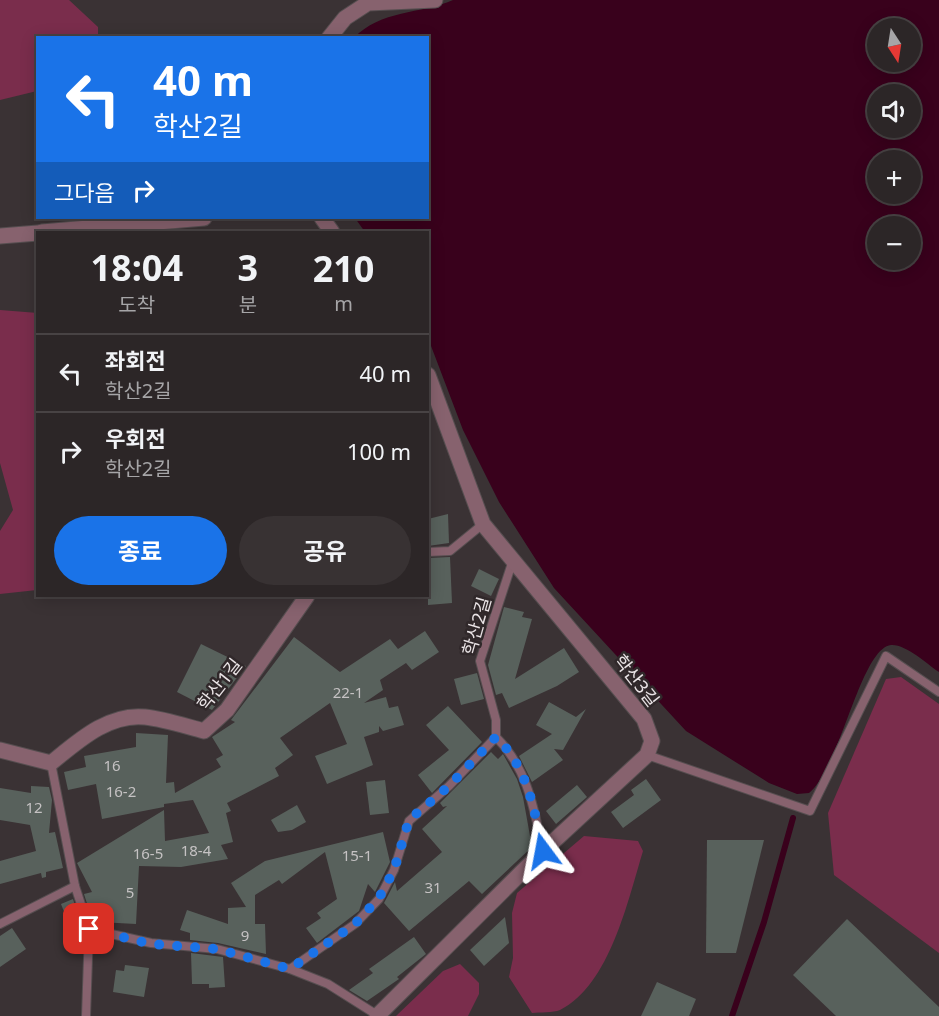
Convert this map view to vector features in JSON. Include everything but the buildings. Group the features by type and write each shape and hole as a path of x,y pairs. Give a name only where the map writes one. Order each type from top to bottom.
{"street":[{"path":"331,36 345,18 368,3 435,0"},
{"path":"54,231 192,219"},
{"path":"322,219 331,231"},
{"path":"0,236 36,233"},
{"name":"학산3길","path":"429,378 483,524 644,719 652,741 647,755"},
{"name":"학산1길","path":"51,763 90,731 127,717 145,717 204,731 214,724 306,597"},
{"path":"0,750 51,763"},
{"path":"377,1015 543,851 647,755"}],"lane":[{"path":"429,552 450,551 483,524"},
{"name":"학산2길","path":"496,737 496,720 480,661 513,560"},
{"path":"647,755 810,811 886,656 939,693"},
{"path":"290,969 355,924 379,898 394,870 409,820 449,786 496,737 509,749 528,784 543,851"},
{"path":"51,763 75,886 89,929 87,1016"},
{"path":"0,924 75,886"},
{"path":"89,929 151,944 217,949 290,969 328,984 377,1015"}],"shaded area":[{"path":"0,0 69,0 98,27 98,36 36,36 36,91 0,100"},
{"path":"453,0 939,0 939,672 903,648 891,645 880,651 860,687 831,759 809,793 797,794 769,783 686,731 554,588 499,502 463,430 429,341 429,231 364,231 356,219 429,219 429,36 356,36 376,22"},
{"path":"0,310 36,313 36,590 0,594 0,531 13,510 0,463"},
{"path":"901,677 939,704 939,953 834,875 828,813 886,679"},
{"path":"584,836 638,841 643,851 631,893 615,940 592,981 577,998 560,1010 532,1013 509,977 513,958 512,913 517,893"},
{"path":"460,964 479,983 479,994 468,1016 396,1016 443,971"}],"waterway":[{"path":"732,1016 764,922 793,818"}],"route":[{"path":"89,929 151,944 217,949 290,969 355,924 379,898 394,870 409,820 449,786 496,737 509,749 528,784 543,851"}]}
